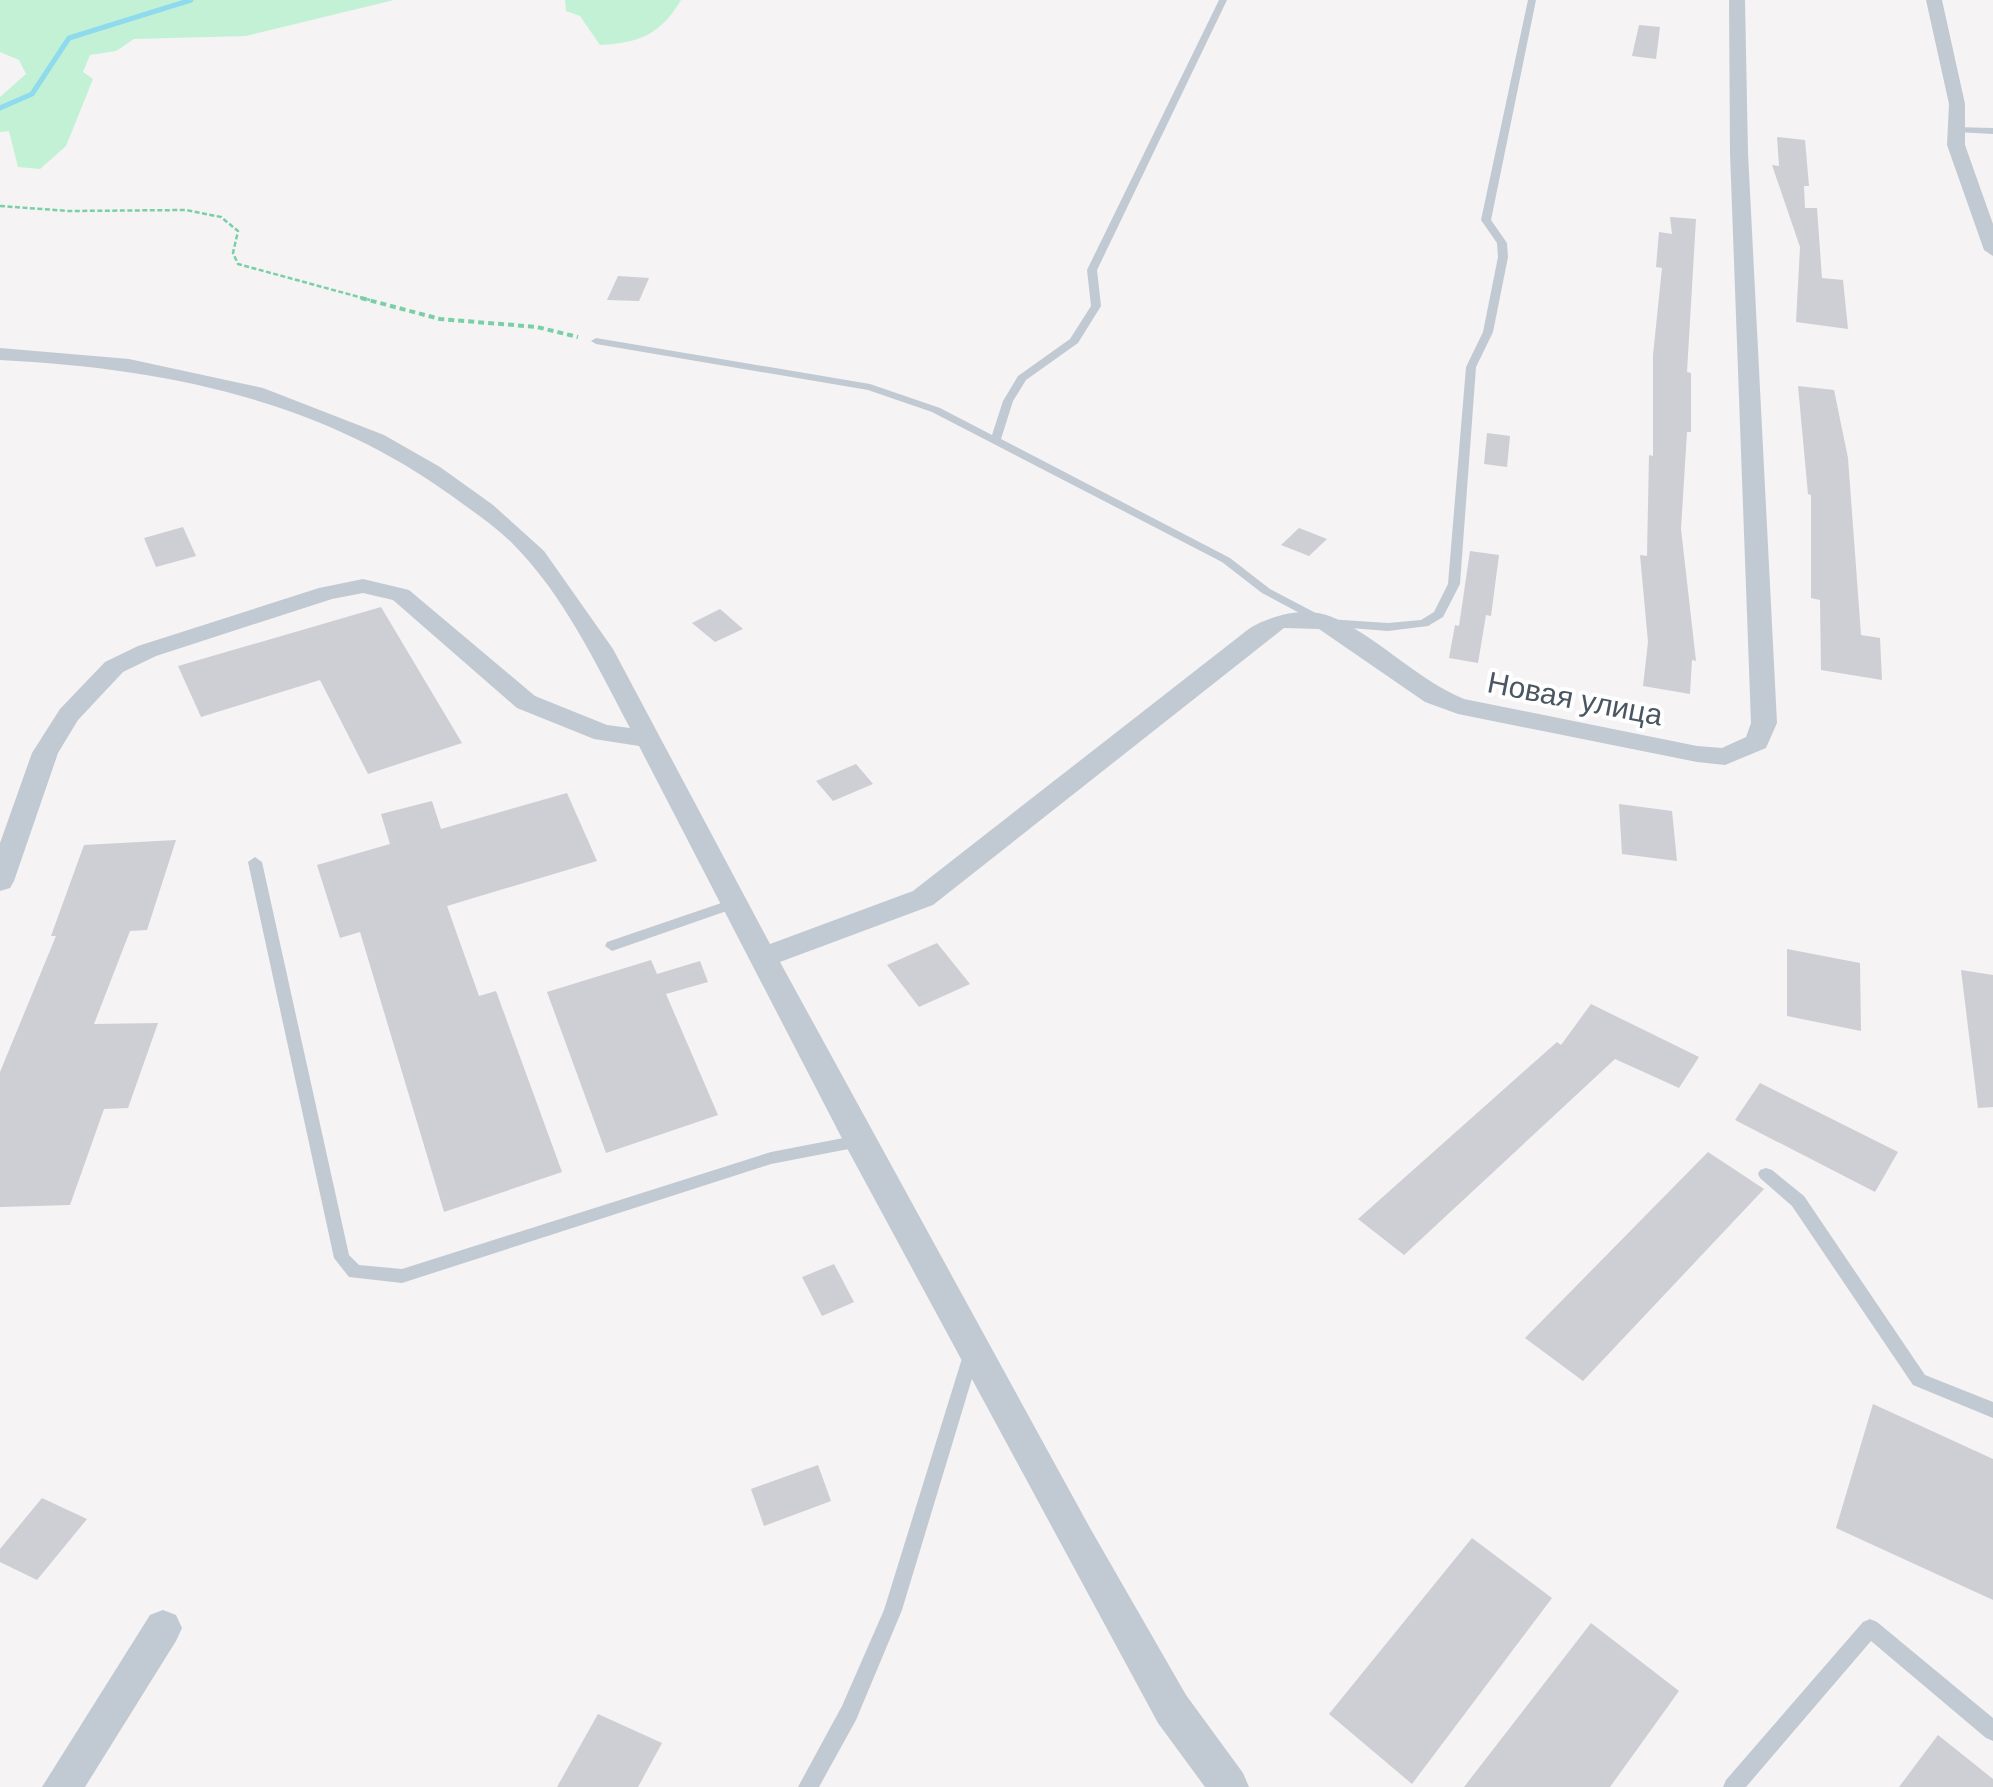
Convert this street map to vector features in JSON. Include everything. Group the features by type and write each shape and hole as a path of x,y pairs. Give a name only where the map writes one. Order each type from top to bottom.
{"street":[{"name":"Новая улица","path":"1324,622 1434,696 1458,706 1697,754 1724,756 1757,742 1764,723 1739,153 1737,0"},
{"path":"1934,0 1957,104 1956,144 1993,250"},
{"path":"0,354 87,360 255,390 426,464 523,541 566,594 651,740 860,1141 1172,1708 1229,1787"},
{"path":"0,882 45,754 69,716 114,667 147,651 327,593 363,586 401,595 526,702 603,733 651,740"},
{"path":"764,958 923,898 1258,633 1279,621 1324,622"},
{"path":"62,1787 163,1628"}],"lane":[{"path":"996,440 1008,401 1022,378 1074,341 1096,306 1092,270 1223,0"},
{"path":"596,342 870,387 936,410 996,440 1226,560 1266,591 1324,622 1388,627 1424,623 1439,614 1454,584 1471,367 1488,332 1503,257 1502,243 1486,220 1532,0"},
{"path":"1956,129 1993,130"},
{"path":"255,862 342,1258 354,1272 402,1276 771,1158 860,1141"},
{"path":"612,946 737,903"},
{"path":"1766,1174 1798,1201 1918,1380 1993,1410"},
{"path":"808,1787 849,1713 893,1610 974,1347"},
{"path":"1732,1787 1870,1628 1993,1731"}],"path":[{"path":"0,206 52,211 186,210 221,217 238,231 233,253 238,264 440,319 537,327 596,342"}],"green space":[{"path":"0,0 394,0 246,36 134,39 116,51 90,55 83,72 93,79 66,146 40,169 18,167 9,131 0,132 0,97 26,74 19,60 0,52"},
{"path":"565,0 681,0 665,22 647,35 600,45 580,16 566,11"}],"building":[{"path":"1639,25 1660,27 1656,59 1632,56"},
{"path":"1777,137 1805,140 1809,186 1804,186 1805,208 1817,208 1822,278 1843,280 1848,329 1796,322 1800,247 1772,165 1779,166"},
{"path":"1670,217 1696,219 1687,372 1691,373 1691,432 1687,432 1681,529 1696,661 1692,660 1690,694 1643,686 1648,642 1640,555 1647,556 1649,455 1653,456 1653,355 1662,268 1656,267 1659,232 1672,234"},
{"path":"618,276 649,278 639,301 607,300"},
{"path":"1798,386 1834,390 1848,458 1861,635 1880,638 1882,680 1821,670 1820,600 1811,598 1811,495"},
{"path":"1487,433 1510,436 1507,467 1484,464"},
{"path":"183,527 196,556 156,567 144,538"},
{"path":"1299,528 1327,539 1309,556 1281,545"},
{"path":"1470,551 1499,555 1491,616 1486,615 1478,663 1449,658 1455,625 1459,626"},
{"path":"381,607 462,743 368,774 320,680 201,717 178,666"},
{"path":"720,609 743,629 715,642 692,623"},
{"path":"856,764 873,784 833,801 816,781"},
{"path":"567,793 597,861 447,906 479,996 496,991 562,1172 444,1212 360,932 340,938 317,865 390,844 381,814 432,801 441,829"},
{"path":"1619,804 1672,811 1677,861 1622,854"},
{"path":"176,840 147,930 130,931 94,1024 158,1023 128,1108 104,1109 70,1205 0,1207 0,1072 56,936 51,936 84,845"},
{"path":"937,943 970,984 919,1007 887,965"},
{"path":"1787,949 1860,963 1861,1031 1787,1016"},
{"path":"651,960 657,974 700,961 708,982 666,994 718,1115 606,1153 547,992"},
{"path":"1961,970 1993,975 1993,1107 1978,1108"},
{"path":"1591,1004 1699,1057 1679,1088 1615,1059 1404,1255 1358,1219 1557,1042 1561,1045"},
{"path":"1760,1083 1898,1152 1875,1192 1735,1120"},
{"path":"1708,1152 1764,1189 1583,1381 1525,1338"},
{"path":"834,1264 854,1302 822,1316 802,1277"},
{"path":"1873,1404 1993,1459 1993,1600 1836,1528"},
{"path":"818,1465 831,1501 764,1526 751,1489"},
{"path":"42,1498 87,1519 37,1580 0,1562 0,1549"},
{"path":"1472,1538 1552,1598 1412,1784 1329,1714"},
{"path":"1591,1623 1679,1691 1610,1787 1464,1787"},
{"path":"598,1714 662,1743 638,1787 557,1787"},
{"path":"1938,1735 1993,1779 1993,1787 1899,1787"}],"waterway":[{"path":"0,108 32,94 69,38 191,0"}]}
